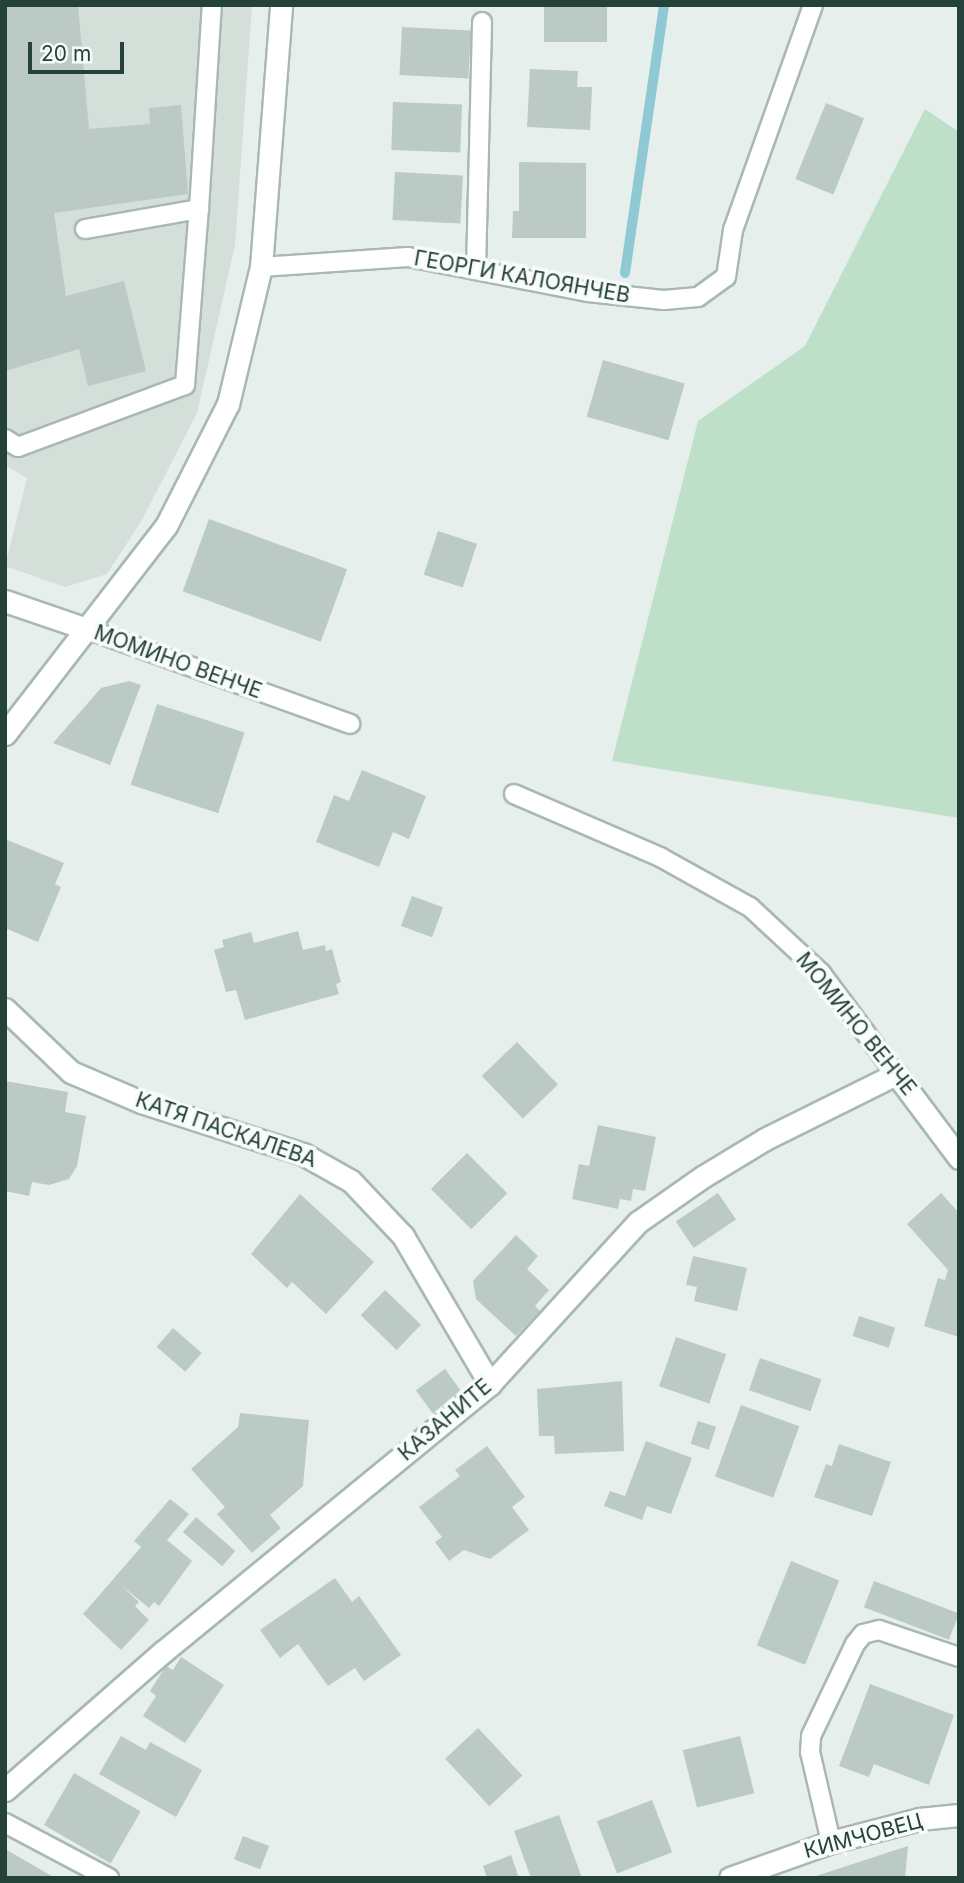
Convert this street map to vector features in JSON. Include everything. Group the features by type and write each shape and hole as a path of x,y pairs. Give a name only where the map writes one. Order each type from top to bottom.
{"street":[{"path":"5,734 48,683 84,628 166,526 228,404 261,267 281,5"},
{"name":"МОМИНО ВЕНЧЕ","path":"5,601 84,628"},
{"name":"КАТЯ ПАСКАЛЕВА","path":"5,1009 71,1072 141,1102 303,1154 351,1181 403,1236 490,1384"},
{"name":"МОМИНО ВЕНЧЕ","path":"896,1074 959,1158"},
{"name":"КАЗАНИТЕ","path":"5,1790 153,1659 490,1384 638,1223 765,1139 896,1074"},
{"name":"КИМЧОВЕЦ","path":"730,1878 831,1842 919,1819 959,1815"}],"lane":[{"path":"5,439 19,447 185,385 212,5"},
{"name":"ГЕОРГИ КАЛОЯНЧЕВ","path":"261,267 408,257 588,292 664,300 698,298 726,277 733,230 813,5"},
{"path":"476,270 482,22"},
{"path":"85,229 199,209"},
{"name":"МОМИНО ВЕНЧЕ","path":"84,628 349,724"},
{"name":"МОМИНО ВЕНЧЕ","path":"514,794 660,857 750,907 821,973 896,1074"},
{"path":"831,1842 810,1752 811,1736 855,1644 863,1634 879,1630 959,1657"},
{"path":"5,1823 109,1878"}],"shaded area":[{"path":"5,5 252,5 235,245 197,413 142,520 107,574 65,587 5,566 27,478 5,465"}],"green space":[{"path":"925,109 959,132 959,818 612,761 698,421 805,346"}],"building":[{"path":"5,5 78,5 89,129 150,124 149,108 181,105 188,194 54,213 66,296 124,281 146,371 88,386 79,349 5,371"},
{"path":"544,5 607,5 607,42 544,42"},
{"path":"402,27 471,31 468,79 399,75"},
{"path":"530,69 578,71 577,87 592,87 590,130 527,127"},
{"path":"393,102 462,104 460,152 391,150"},
{"path":"826,103 864,118 833,194 795,179"},
{"path":"519,162 586,163 586,238 512,238 513,211 519,211"},
{"path":"395,172 463,176 460,223 392,220"},
{"path":"603,360 685,383 668,440 587,417"},
{"path":"209,519 347,569 321,642 183,591"},
{"path":"438,531 477,544 463,587 424,575"},
{"path":"129,681 141,685 110,765 53,743 101,688"},
{"path":"157,704 244,732 218,813 131,785"},
{"path":"362,770 426,796 409,839 393,832 379,867 316,842 334,795 349,801"},
{"path":"5,839 64,863 55,884 61,887 38,942 5,928"},
{"path":"412,896 443,907 432,937 401,926"},
{"path":"298,931 303,950 325,945 326,951 332,949 341,982 336,984 339,994 245,1020 236,990 226,992 214,950 224,947 222,940 251,932 254,943"},
{"path":"517,1042 558,1084 523,1118 482,1076"},
{"path":"5,1081 68,1092 65,1112 86,1116 77,1166 69,1179 49,1185 32,1182 29,1196 5,1191"},
{"path":"598,1125 656,1137 645,1191 633,1189 631,1201 620,1199 618,1209 572,1199 579,1164 589,1166"},
{"path":"467,1153 507,1193 471,1229 431,1189"},
{"path":"718,1193 736,1220 694,1248 676,1222"},
{"path":"941,1193 959,1213 959,1337 924,1326 938,1278 945,1280 948,1270 907,1224"},
{"path":"300,1194 374,1262 326,1314 292,1282 287,1288 251,1254"},
{"path":"516,1235 538,1256 527,1269 549,1290 535,1306 540,1311 516,1336 476,1299 473,1281"},
{"path":"693,1256 747,1268 737,1311 694,1301 697,1287 686,1285"},
{"path":"385,1290 421,1325 397,1350 361,1315"},
{"path":"859,1316 895,1328 889,1348 853,1336"},
{"path":"173,1328 202,1353 185,1372 157,1347"},
{"path":"676,1337 726,1354 709,1403 659,1386"},
{"path":"760,1358 821,1379 810,1411 749,1390"},
{"path":"445,1369 465,1397 436,1418 416,1390"},
{"path":"622,1381 624,1451 555,1454 554,1436 539,1436 537,1389"},
{"path":"741,1405 799,1426 773,1498 715,1476"},
{"path":"240,1413 309,1420 303,1486 270,1515 281,1528 252,1553 217,1514 225,1507 191,1469 238,1427"},
{"path":"698,1421 716,1427 709,1450 691,1444"},
{"path":"646,1441 692,1458 671,1514 647,1506 642,1520 604,1506 610,1491 625,1496"},
{"path":"839,1444 891,1462 872,1516 814,1497 826,1464 832,1466"},
{"path":"487,1446 525,1497 512,1507 529,1530 490,1559 464,1550 449,1561 435,1542 442,1537 419,1507 460,1476 455,1470"},
{"path":"170,1499 189,1514 167,1540 192,1561 159,1606 154,1602 149,1608 121,1585 139,1602 135,1606 149,1620 121,1650 83,1614 141,1547 134,1541"},
{"path":"196,1517 235,1551 222,1566 183,1532"},
{"path":"791,1561 839,1580 805,1665 757,1645"},
{"path":"335,1578 352,1602 359,1596 401,1655 364,1681 355,1668 328,1686 298,1644 280,1658 260,1630"},
{"path":"874,1581 959,1614 949,1640 864,1607"},
{"path":"181,1657 224,1685 185,1743 143,1716 156,1696 150,1691 166,1666 173,1670"},
{"path":"870,1684 954,1715 929,1785 874,1764 869,1777 839,1766"},
{"path":"478,1728 522,1776 489,1806 445,1759"},
{"path":"121,1736 146,1750 150,1742 202,1770 176,1817 99,1774"},
{"path":"740,1736 754,1793 697,1808 683,1750"},
{"path":"74,1773 141,1812 111,1863 44,1825"},
{"path":"652,1800 672,1852 617,1873 597,1821"},
{"path":"559,1815 582,1878 531,1878 514,1831"},
{"path":"243,1836 269,1846 260,1869 234,1859"},
{"path":"908,1846 905,1878 813,1878 813,1877"},
{"path":"7,1850 55,1878 5,1878"},
{"path":"511,1855 519,1878 487,1878 483,1866"}],"waterway":[{"path":"625,273 664,5"}]}
